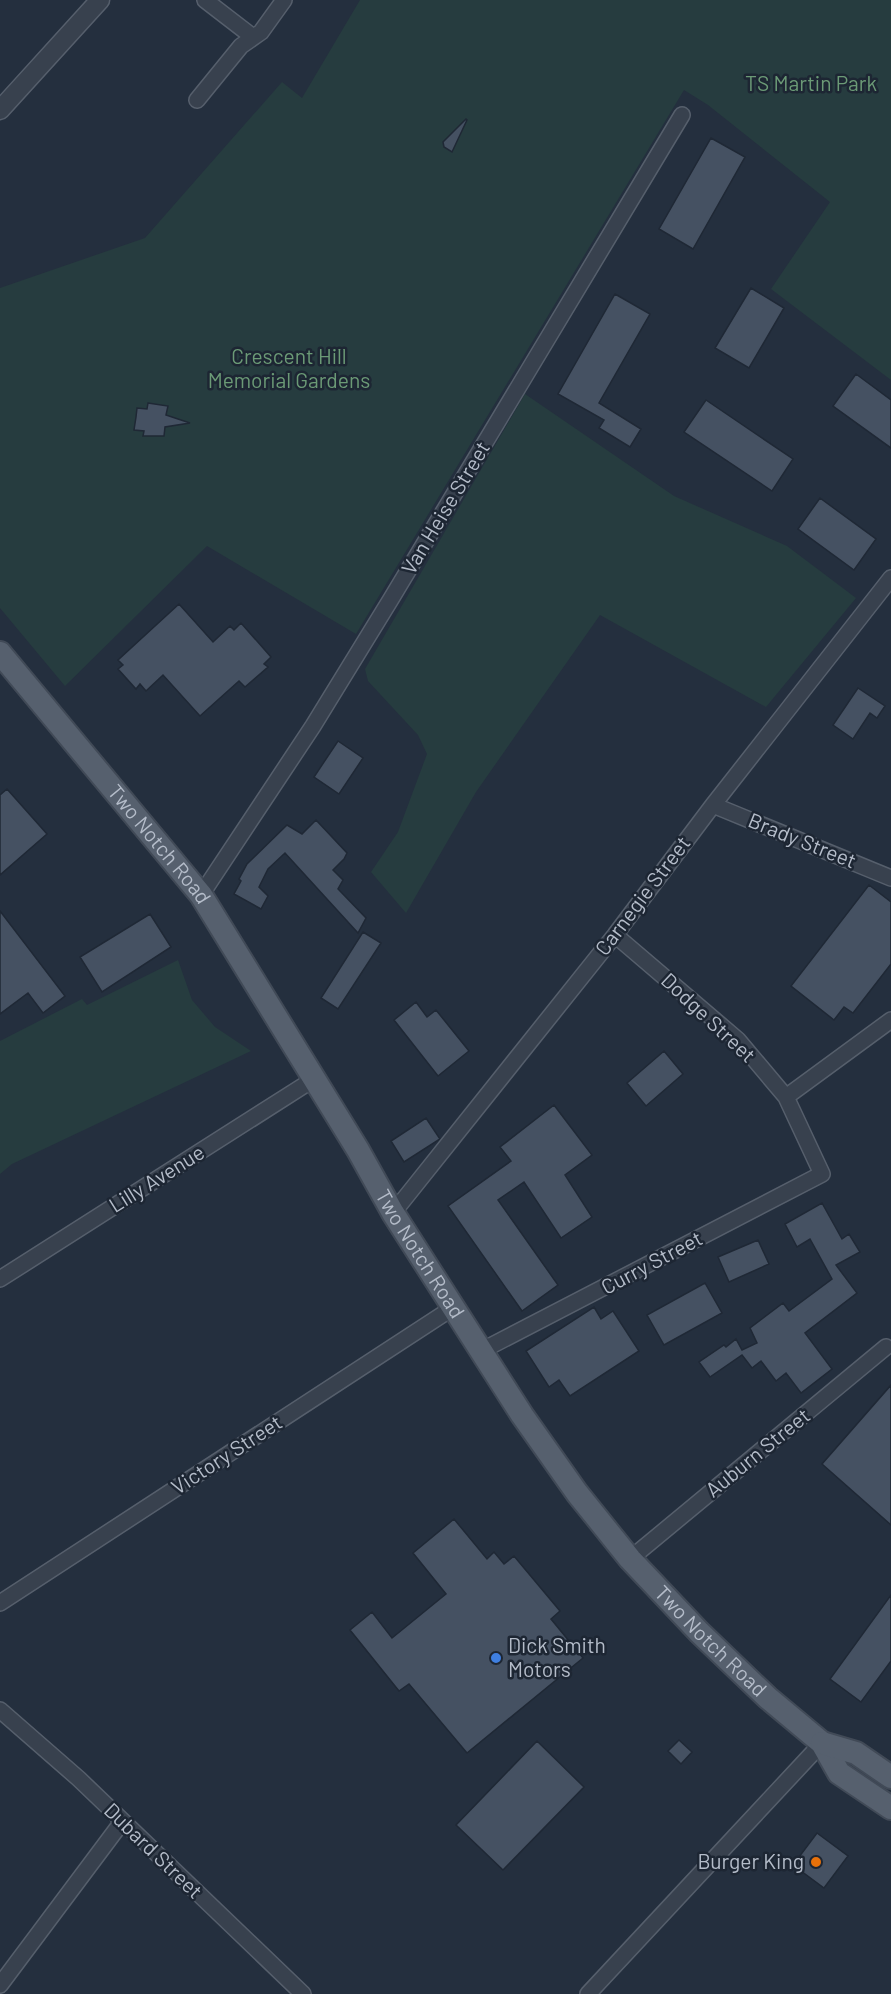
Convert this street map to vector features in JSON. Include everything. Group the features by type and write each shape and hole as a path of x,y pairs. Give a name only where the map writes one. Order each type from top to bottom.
{"main road":[{"name":"Two Notch Road","path":"0,652 201,895 358,1150 393,1213 551,1459 630,1559 691,1624 730,1663 822,1743 839,1773 891,1808"},
{"path":"822,1743 856,1753 891,1777"}],"street":[{"path":"0,110 100,0"},
{"path":"205,0 253,37"},
{"path":"197,100 241,46 261,32 284,0"},
{"name":"Van Heise Street","path":"201,895 313,726 379,620 682,115"},
{"name":"Carnegie Street","path":"393,1213 615,935 713,805 891,578"},
{"name":"Brady Street","path":"713,805 891,878"},
{"name":"Dodge Street","path":"615,935 738,1040 786,1097 822,1174"},
{"path":"786,1097 891,1020"},
{"name":"Lilly Avenue","path":"0,1279 314,1079"},
{"name":"Curry Street","path":"481,1351 822,1174"},
{"name":"Victory Street","path":"0,1603 454,1307"},
{"name":"Auburn Street","path":"630,1559 886,1347"},
{"name":"Dubard Street","path":"0,1710 56,1758 303,1994"},
{"path":"588,1994 822,1743"},
{"path":"0,1985 122,1822"}],"green space":[{"name":"Crescent Hill Memorial Gardens","path":"360,0 891,0 891,380 771,289 830,202 708,105 684,90 356,634 207,546 65,686 0,608 0,288 145,238 282,82 302,98"},
{"path":"525,394 674,496 787,546 856,598 766,707 600,615 476,792 406,913 371,872 398,832 427,754 418,735 368,681 365,669"},
{"path":"178,960 192,1000 215,1027 251,1051 12,1164 0,1174 0,1041 82,999 87,1005"}],"building":[{"path":"466,119 452,152 444,147 443,142"},
{"path":"711,138 745,157 693,249 659,229"},
{"path":"751,288 784,308 749,368 715,348"},
{"path":"615,294 650,314 599,403 641,429 630,447 599,428 604,420 558,394"},
{"path":"856,374 891,400 891,448 833,406"},
{"path":"706,400 793,459 772,491 684,432"},
{"path":"148,403 168,406 166,415 190,423 165,427 164,436 143,436 144,431 134,430 137,408 147,409"},
{"path":"820,498 876,539 854,570 798,529"},
{"path":"179,604 213,642 230,626 234,630 241,623 271,657 264,664 268,667 245,687 239,681 200,716 163,675 146,691 140,684 136,689 118,669 123,665 118,660"},
{"path":"858,688 885,706 877,718 870,713 853,739 833,725"},
{"path":"338,741 363,758 339,794 314,777"},
{"path":"7,789 47,834 0,875 0,795"},
{"path":"316,820 347,853 333,870 343,880 338,889 366,918 358,933 285,853 268,869 259,887 268,896 261,909 234,894 247,864 287,825 302,834"},
{"path":"869,885 891,902 891,964 853,1013 844,1007 834,1020 791,986"},
{"path":"0,911 65,996 43,1013 28,993 0,1014"},
{"path":"150,914 171,947 102,992 80,957"},
{"path":"363,932 381,943 338,1009 321,998"},
{"path":"416,1002 427,1017 436,1010 469,1051 438,1076 394,1020"},
{"path":"664,1051 683,1074 646,1106 627,1083"},
{"path":"554,1105 592,1155 565,1175 592,1217 561,1238 524,1182 498,1200 558,1285 522,1311 448,1206 511,1161 500,1147"},
{"path":"426,1118 440,1139 404,1162 391,1141"},
{"path":"822,1203 842,1239 849,1234 860,1252 836,1265 857,1293 805,1333 832,1369 801,1393 786,1373 776,1381 761,1361 752,1368 742,1355 710,1377 699,1362 736,1339 742,1350 757,1343 750,1328 783,1303 789,1311 832,1279 810,1239 797,1247 785,1224"},
{"path":"758,1240 769,1264 729,1282 718,1257"},
{"path":"705,1283 722,1313 664,1345 647,1315"},
{"path":"594,1307 601,1319 613,1311 639,1351 570,1396 559,1380 549,1387 526,1351"},
{"path":"891,1385 891,1525 822,1464"},
{"path":"454,1519 487,1559 494,1552 504,1564 514,1556 560,1611 551,1619 583,1658 467,1753 409,1684 399,1691 350,1630 372,1612 392,1638 446,1594 413,1553"},
{"path":"891,1595 891,1661 861,1702 830,1679"},
{"path":"679,1740 692,1752 681,1764 668,1751"},
{"path":"537,1741 584,1787 503,1870 456,1825"},
{"path":"817,1833 848,1856 824,1888 793,1865"}],"place":[{"name":"Dick Smith Motors","path":"496,1658"},
{"name":"Burger King","path":"816,1862"}],"park label":[{"name":"TS Martin Park","path":"811,84"}]}
